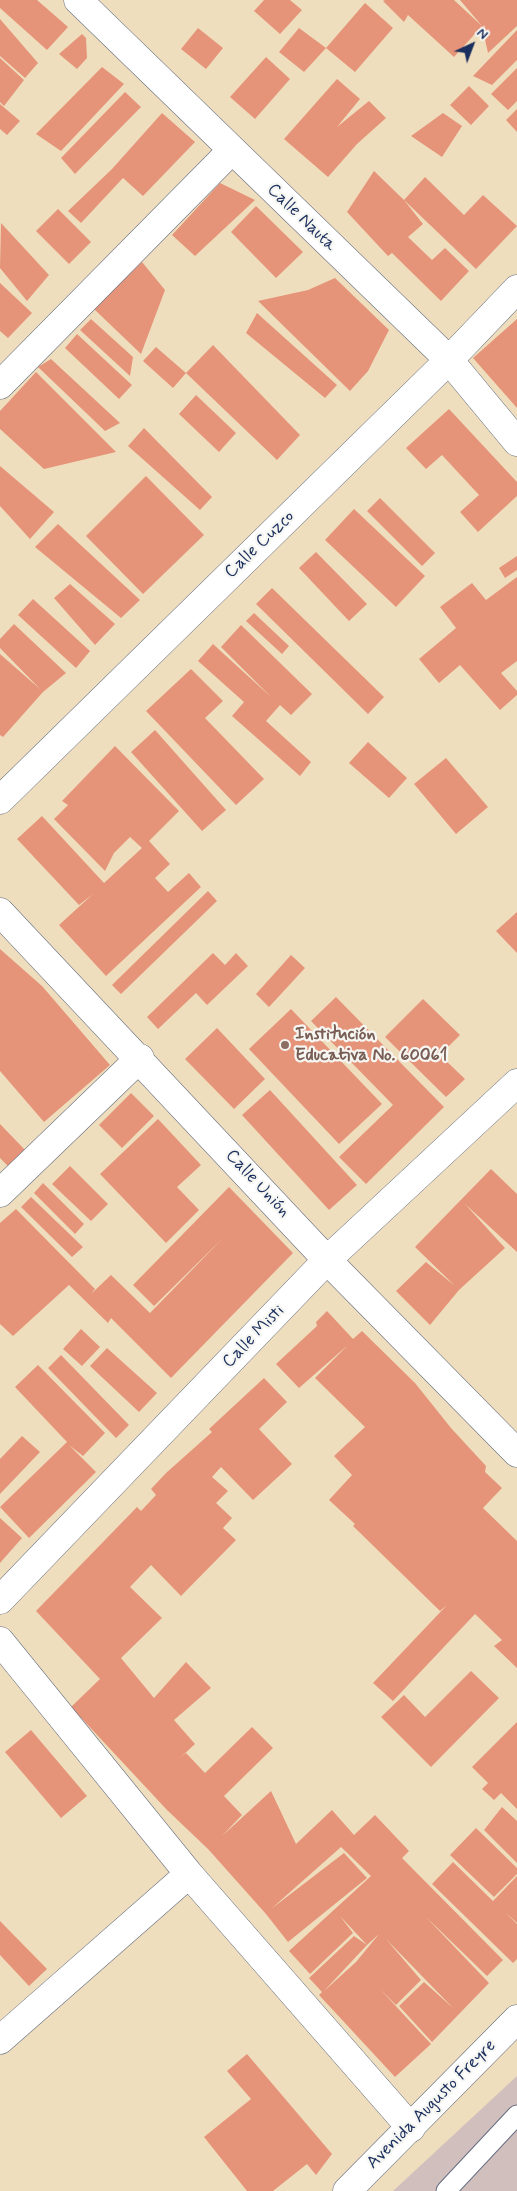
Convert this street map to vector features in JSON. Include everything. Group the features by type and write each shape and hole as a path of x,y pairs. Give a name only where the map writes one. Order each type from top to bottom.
{"street":[{"name":"Calle Nauta","path":"78,0 449,360 517,442"},
{"path":"0,385 232,150"},
{"name":"Calle Cuzco","path":"0,800 449,360 517,289"},
{"name":"Calle Unión","path":"0,912 140,1058 327,1260 517,1453"},
{"path":"0,1193 140,1058"},
{"name":"Calle Misti","path":"0,1600 327,1260 517,1083"},
{"path":"0,1640 190,1874 411,2128"},
{"path":"0,2040 190,1874"},
{"name":"Avenida Augusto Freyre","path":"347,2191 517,2019"}],"lane":[{"path":"446,2191 517,2115"}],"shaded area":[{"path":"517,2076 517,2191 393,2191"}],"building":[{"path":"0,0 37,0 68,27 47,50 0,8"},
{"path":"264,0 290,0 302,10 280,34 254,11"},
{"path":"454,0 482,26 454,57 408,15 404,22 383,1"},
{"path":"460,0 517,0 517,26 488,53 482,26"},
{"path":"365,3 393,28 355,72 326,48"},
{"path":"0,19 38,63 25,78 0,56"},
{"path":"198,28 223,48 206,69 181,49"},
{"path":"299,28 326,48 304,72 279,52"},
{"path":"517,30 517,60 492,85 473,76"},
{"path":"82,34 86,38 87,58 77,69 59,54"},
{"path":"266,57 290,79 255,119 230,97"},
{"path":"0,58 24,80 4,106 0,102"},
{"path":"102,67 124,84 61,151 36,134"},
{"path":"517,68 517,101 508,110 491,94"},
{"path":"337,79 360,99 337,127 369,101 386,118 357,144 328,177 284,139"},
{"path":"469,86 489,106 471,125 450,105"},
{"path":"125,92 141,107 75,174 61,158"},
{"path":"0,104 20,121 7,135 0,129"},
{"path":"517,109 517,132 506,120"},
{"path":"162,113 195,142 143,196 123,178 81,223 68,211 112,169"},
{"path":"443,113 462,126 442,157 411,136"},
{"path":"374,171 404,200 423,224 408,237 432,260 445,248 469,271 441,301 392,253 388,256 347,212"},
{"path":"425,177 464,215 483,195 517,226 476,269 404,200"},
{"path":"220,183 255,200 195,256 172,235"},
{"path":"256,206 303,252 276,278 231,232"},
{"path":"58,209 91,242 69,264 36,231"},
{"path":"1,223 49,275 27,301 0,268"},
{"path":"142,262 165,290 141,354 94,309"},
{"path":"335,278 389,330 368,371 350,391 258,301 308,290"},
{"path":"0,283 32,313 8,338 0,331"},
{"path":"257,313 337,385 325,398 246,333"},
{"path":"91,319 133,357 130,376 80,330"},
{"path":"517,319 517,408 473,358"},
{"path":"77,334 132,385 119,399 65,348"},
{"path":"213,345 300,435 277,460 186,373"},
{"path":"156,347 186,373 173,388 143,361"},
{"path":"51,359 120,423 105,431 38,367"},
{"path":"36,372 116,452 44,469 0,429 0,411"},
{"path":"196,395 236,433 219,452 179,414"},
{"path":"449,409 517,482 517,496 478,532 460,512 479,495 442,455 426,469 406,448"},
{"path":"144,428 212,497 200,510 128,446"},
{"path":"0,466 54,512 30,539 0,506"},
{"path":"146,476 204,535 143,594 86,536"},
{"path":"380,498 435,553 422,566 367,511"},
{"path":"354,509 425,576 396,607 325,540"},
{"path":"58,524 140,600 121,618 35,547"},
{"path":"316,552 367,604 349,621 299,568"},
{"path":"517,556 517,570 505,578 499,568"},
{"path":"517,577 517,661 501,673 517,691 517,695 500,710 460,665 439,683 419,659 456,628 440,607 472,583 486,600"},
{"path":"70,584 115,624 95,645 54,598"},
{"path":"272,588 384,697 368,714 256,604"},
{"path":"33,599 90,651 76,668 18,615"},
{"path":"254,613 289,646 282,654 246,621"},
{"path":"14,624 66,673 43,692 3,737 0,735 0,654 40,689 0,648 0,639"},
{"path":"241,625 312,694 291,715 280,705 266,721 311,762 300,776 232,716 244,702 198,661 213,644 271,697 221,647"},
{"path":"191,669 223,701 205,718 264,779 236,805 146,711"},
{"path":"155,730 226,810 202,831 131,752"},
{"path":"368,742 407,778 389,798 349,763"},
{"path":"115,746 179,811 149,841 170,864 155,878 168,892 189,873 201,887 106,976 59,925 93,894 79,905 17,839 42,816 104,883 142,848 130,837 114,853 105,871 54,819 68,805 62,801"},
{"path":"446,758 488,807 456,834 414,784"},
{"path":"208,891 217,901 121,994 112,985"},
{"path":"517,912 517,953 496,931"},
{"path":"0,949 42,986 110,1065 44,1122 0,1071"},
{"path":"213,953 225,965 236,953 248,966 207,1005 196,993 158,1029 147,1017"},
{"path":"291,955 305,968 269,1007 256,994"},
{"path":"336,997 444,1107 366,1184 339,1157 393,1105 311,1021"},
{"path":"423,999 460,1035 440,1055 465,1079 446,1097 385,1037"},
{"path":"291,1009 382,1104 339,1144 249,1049"},
{"path":"217,1028 265,1079 234,1109 185,1059"},
{"path":"270,1090 357,1185 329,1210 242,1115"},
{"path":"131,1093 154,1116 122,1148 99,1125"},
{"path":"158,1119 201,1165 177,1187 199,1210 166,1243 100,1174"},
{"path":"0,1124 27,1152 10,1168 0,1158"},
{"path":"70,1166 108,1204 91,1221 52,1184"},
{"path":"491,1169 517,1194 517,1252 465,1204 505,1248 459,1290 430,1325 396,1291 426,1262 455,1286 415,1247"},
{"path":"43,1183 84,1224 75,1234 34,1193"},
{"path":"229,1187 293,1253 171,1378 111,1318 108,1323 69,1285 13,1336 0,1324 0,1223 16,1209 95,1289 91,1294 111,1275 150,1313 222,1239 154,1306 133,1285"},
{"path":"31,1197 83,1247 72,1257 21,1207"},
{"path":"327,1311 353,1339 362,1331 415,1383 451,1428 486,1466 485,1472 502,1488 483,1508 517,1541 517,1668 494,1646 502,1640 475,1614 393,1701 373,1683 447,1605 440,1611 329,1500 352,1475 334,1456 365,1427 315,1378 348,1345 299,1388 276,1364 317,1326 316,1322"},
{"path":"81,1329 100,1347 82,1366 63,1349"},
{"path":"107,1348 157,1393 139,1412 90,1366"},
{"path":"61,1355 129,1425 116,1438 48,1368"},
{"path":"38,1365 105,1433 83,1456 69,1445 96,1472 29,1538 0,1507 67,1442 15,1387"},
{"path":"264,1378 287,1402 259,1429 292,1464 253,1500 221,1467 212,1477 228,1491 216,1503 232,1518 223,1528 236,1540 181,1596 151,1565 130,1587 162,1618 121,1658 154,1698 186,1662 211,1688 174,1720 195,1744 180,1758 186,1753 205,1773 252,1727 273,1748 224,1796 242,1815 222,1836 271,1791 296,1844 332,1810 354,1835 375,1815 409,1851 402,1858 503,1960 487,1976 426,1917 489,1983 432,2042 399,2006 424,1982 453,2008 386,1939 421,1980 396,2005 380,1989 431,2044 395,2077 319,1995 322,1992 309,1978 354,1936 367,1945 340,1916 353,1933 310,1974 289,1951 371,1876 341,1847 271,1909 344,1853 367,1878 288,1942 266,1914 208,1849 167,1810 71,1707 100,1679 36,1611 137,1507 141,1511 156,1495 151,1489 212,1432 209,1429","holes":["379,1934 356,1962 324,1991 367,1945"]},
{"path":"22,1436 40,1452 0,1494 0,1459"},
{"path":"0,1518 22,1538 0,1563"},
{"path":"471,1671 499,1698 431,1767 381,1717 404,1695 425,1717"},
{"path":"517,1722 517,1809 501,1793 494,1800 482,1789 488,1783 472,1767"},
{"path":"31,1730 87,1796 61,1818 5,1752"},
{"path":"502,1807 517,1821 517,1863 484,1830"},
{"path":"476,1828 517,1868 517,1874 494,1897 450,1855"},
{"path":"453,1862 493,1901 517,1876 517,1923 505,1912 517,1924 517,1959 513,1963 432,1884"},
{"path":"0,1921 47,1969 29,1986 0,1955"},
{"path":"247,2054 332,2154 316,2175 307,2164 273,2191 247,2191 204,2137 251,2099 227,2071"}],"place":[{"name":"Institución Educativa No. 60061","path":"285,1045"}]}
